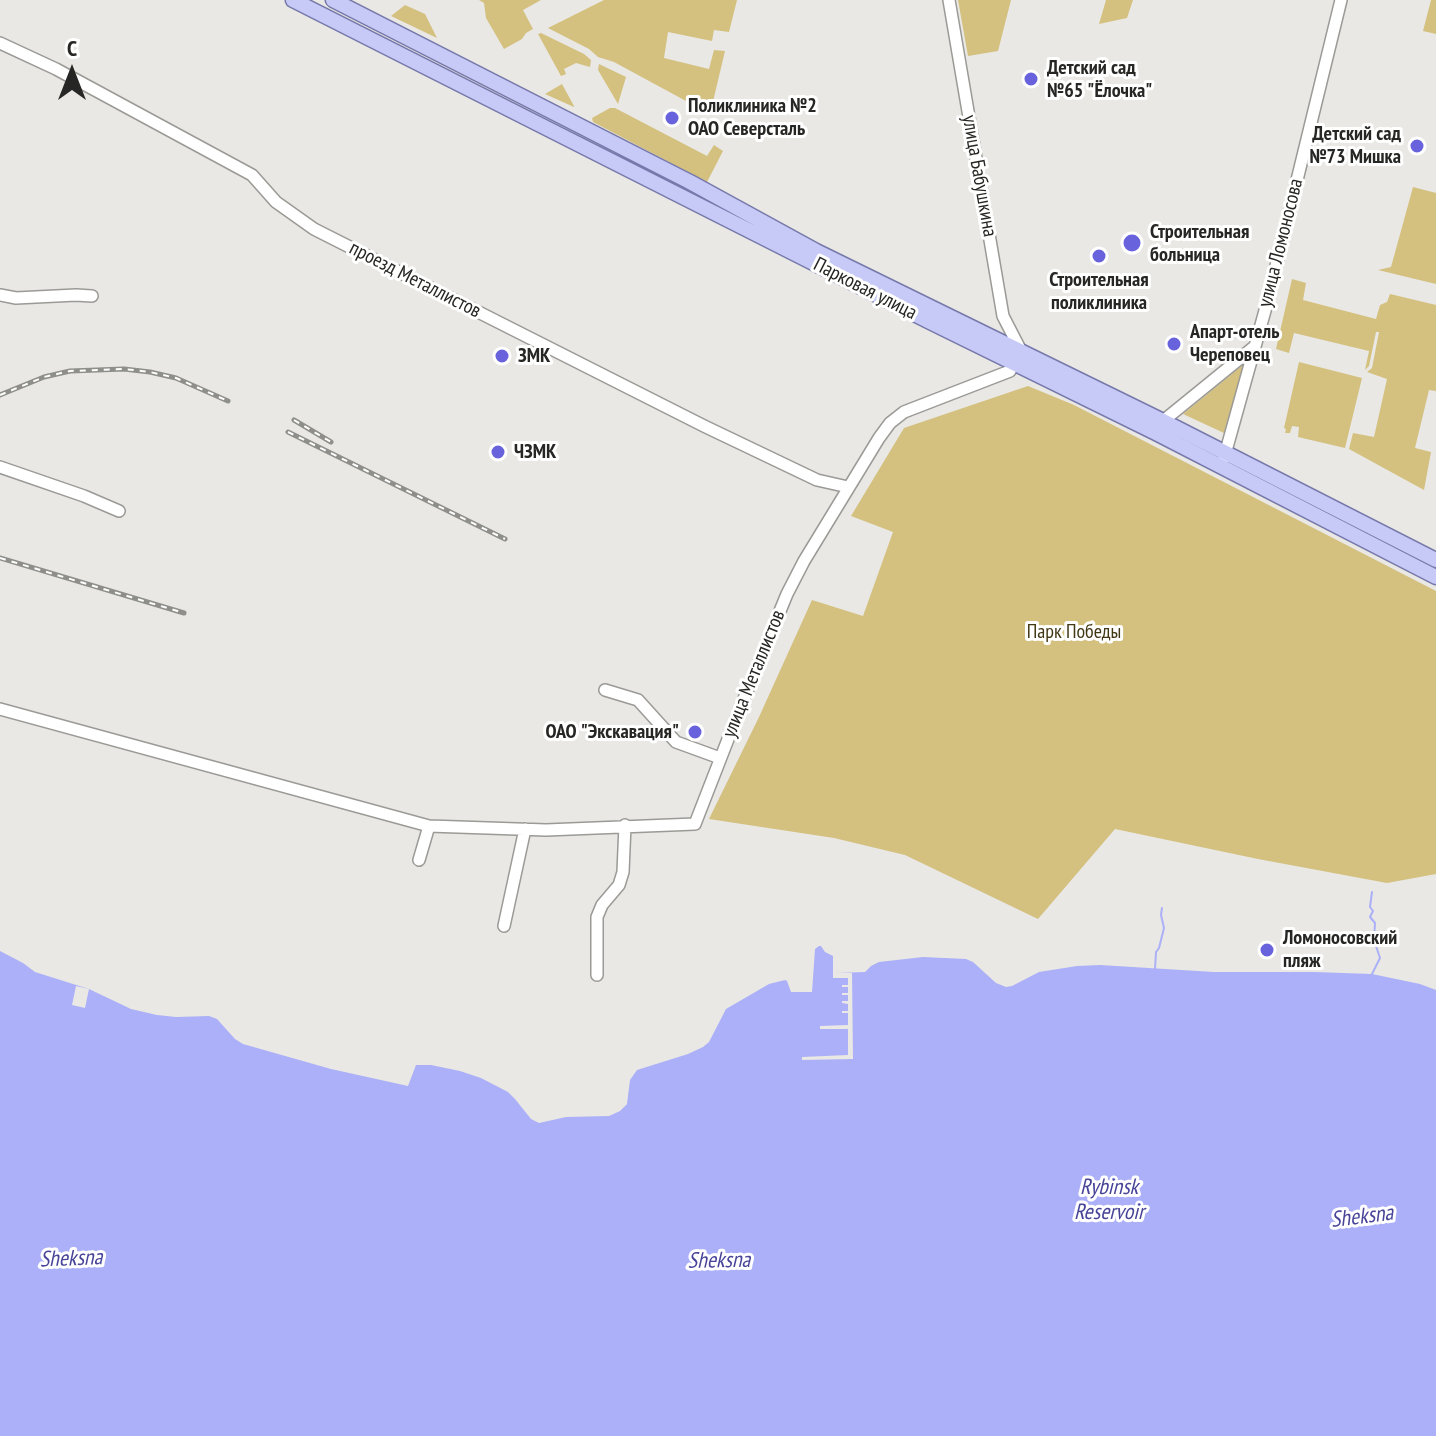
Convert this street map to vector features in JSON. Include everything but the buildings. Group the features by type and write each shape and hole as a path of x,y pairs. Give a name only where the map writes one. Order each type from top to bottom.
{"main road":[{"name":"Парковая улица","path":"293,0 1223,459 1436,560"},
{"name":"Парковая улица","path":"333,0 690,182 1017,356"},
{"name":"Парковая улица","path":"1223,459 1436,577"}],"street":[{"name":"улица Бабушкина","path":"949,0 1003,316 1017,356"},
{"name":"улица Ломоносова","path":"1223,459 1255,346 1341,0"},
{"name":"проезд Металлистов","path":"0,43 69,76 252,175 276,202 314,229 704,426 817,480 848,487"},
{"path":"0,295 16,298 92,296"},
{"path":"1159,427 1255,346"},
{"name":"улица Металлистов","path":"0,709 429,826 525,829 695,824 787,594 848,487 890,423 904,412 1010,371 1017,356"},
{"path":"0,467 119,511"},
{"path":"605,690 638,700 676,742 720,758"},
{"path":"597,975 597,917 602,905 619,885 623,872 625,825"},
{"path":"419,860 429,826"},
{"path":"504,926 525,829"}],"green space":[{"path":"479,0 541,0 523,10 533,29 504,49 486,18 484,3"},
{"path":"604,0 737,0 729,32 714,30 712,41 668,32 664,58 709,69 714,50 725,51 710,114 548,28"},
{"path":"958,0 1011,0 998,51 968,56"},
{"path":"1106,0 1133,0 1127,18 1099,24"},
{"path":"1431,0 1436,0 1436,34 1423,31"},
{"path":"405,5 425,14 437,38 391,16"},
{"path":"538,34 584,54 591,60 590,67 576,63 564,69 566,74 561,76"},
{"path":"599,64 626,77 618,104 598,70"},
{"path":"562,84 574,106 574,107 545,94"},
{"path":"610,108 707,156 714,145 723,151 707,182 593,122 592,118"},
{"path":"1413,187 1436,193 1436,284 1378,270 1391,267"},
{"path":"1292,279 1306,283 1303,300 1376,319 1380,305 1387,302 1390,294 1436,305 1436,391 1429,390 1415,448 1431,452 1424,490 1349,449 1353,433 1374,437 1387,379 1367,372 1372,368 1379,332 1376,332 1369,366 1365,370 1369,351 1294,333 1289,353 1276,349"},
{"path":"1299,362 1362,378 1345,448 1298,437 1299,427 1292,426 1290,433 1285,433"},
{"path":"1244,364 1224,433 1183,414"},
{"name":"Парк Победы","path":"1028,386 1074,405 1436,591 1436,874 1387,883 1115,829 1038,919 905,855 834,838 709,819 812,600 863,616 893,532 851,516 904,428"}],"water":[{"name":"Rybinsk Reservoir","path":"819,946 833,956 837,973 865,972 879,962 923,957 966,959 996,983 1006,987 1039,972 1100,965 1214,972 1372,974 1436,990 1436,1436 0,1436 0,951 35,972 89,989 131,1009 176,1017 209,1016 217,1019 243,1044 331,1069 408,1086 416,1065 460,1071 508,1092 531,1119 539,1123 566,1117 609,1116 620,1111 627,1104 630,1080 637,1070 703,1047 709,1042 726,1009 769,984 785,980 791,992 812,992 815,949"}],"pier":[{"path":"833,953 836,953 837,973 852,973 853,1059 802,1060 802,1057 848,1055 848,1029 820,1029 820,1026 848,1025 848,1013 842,1011 848,1011 848,1004 842,1001 848,1001 848,995 842,993 848,993 848,987 842,985 848,985 848,978 833,978"},
{"path":"76,986 89,989 85,1008 72,1005"}],"waterway":[{"path":"1372,892 1370,907 1373,911 1370,917 1375,923 1374,940 1380,958 1372,974"},
{"path":"1155,969 1156,952 1164,928 1162,908"}],"railway":[{"path":"0,395 44,377 70,371 124,369 176,378 228,401"},
{"path":"294,420 331,442"},
{"path":"288,432 505,539"},
{"path":"0,558 184,613"}],"place":[{"name":"Детский сад №65 \"Ёлочка\"","path":"1031,79"},
{"name":"Поликлиника №2 ОАО Северсталь","path":"672,118"},
{"name":"Детский сад №73 Мишка","path":"1417,146"},
{"name":"Строительная больница","path":"1132,243"},
{"name":"Строительная поликлиника","path":"1099,256"},
{"name":"Апарт-отель Череповец","path":"1174,344"},
{"name":"ЗМК","path":"502,356"},
{"name":"ЧЗМК","path":"498,452"},
{"name":"ОАО \"Экскавация\"","path":"695,732"},
{"name":"Ломоносовский пляж","path":"1267,950"}],"water label":[{"name":"Sheksna","path":"1362,1217"},
{"name":"Sheksna","path":"71,1259"},
{"name":"Sheksna","path":"719,1261"}]}
